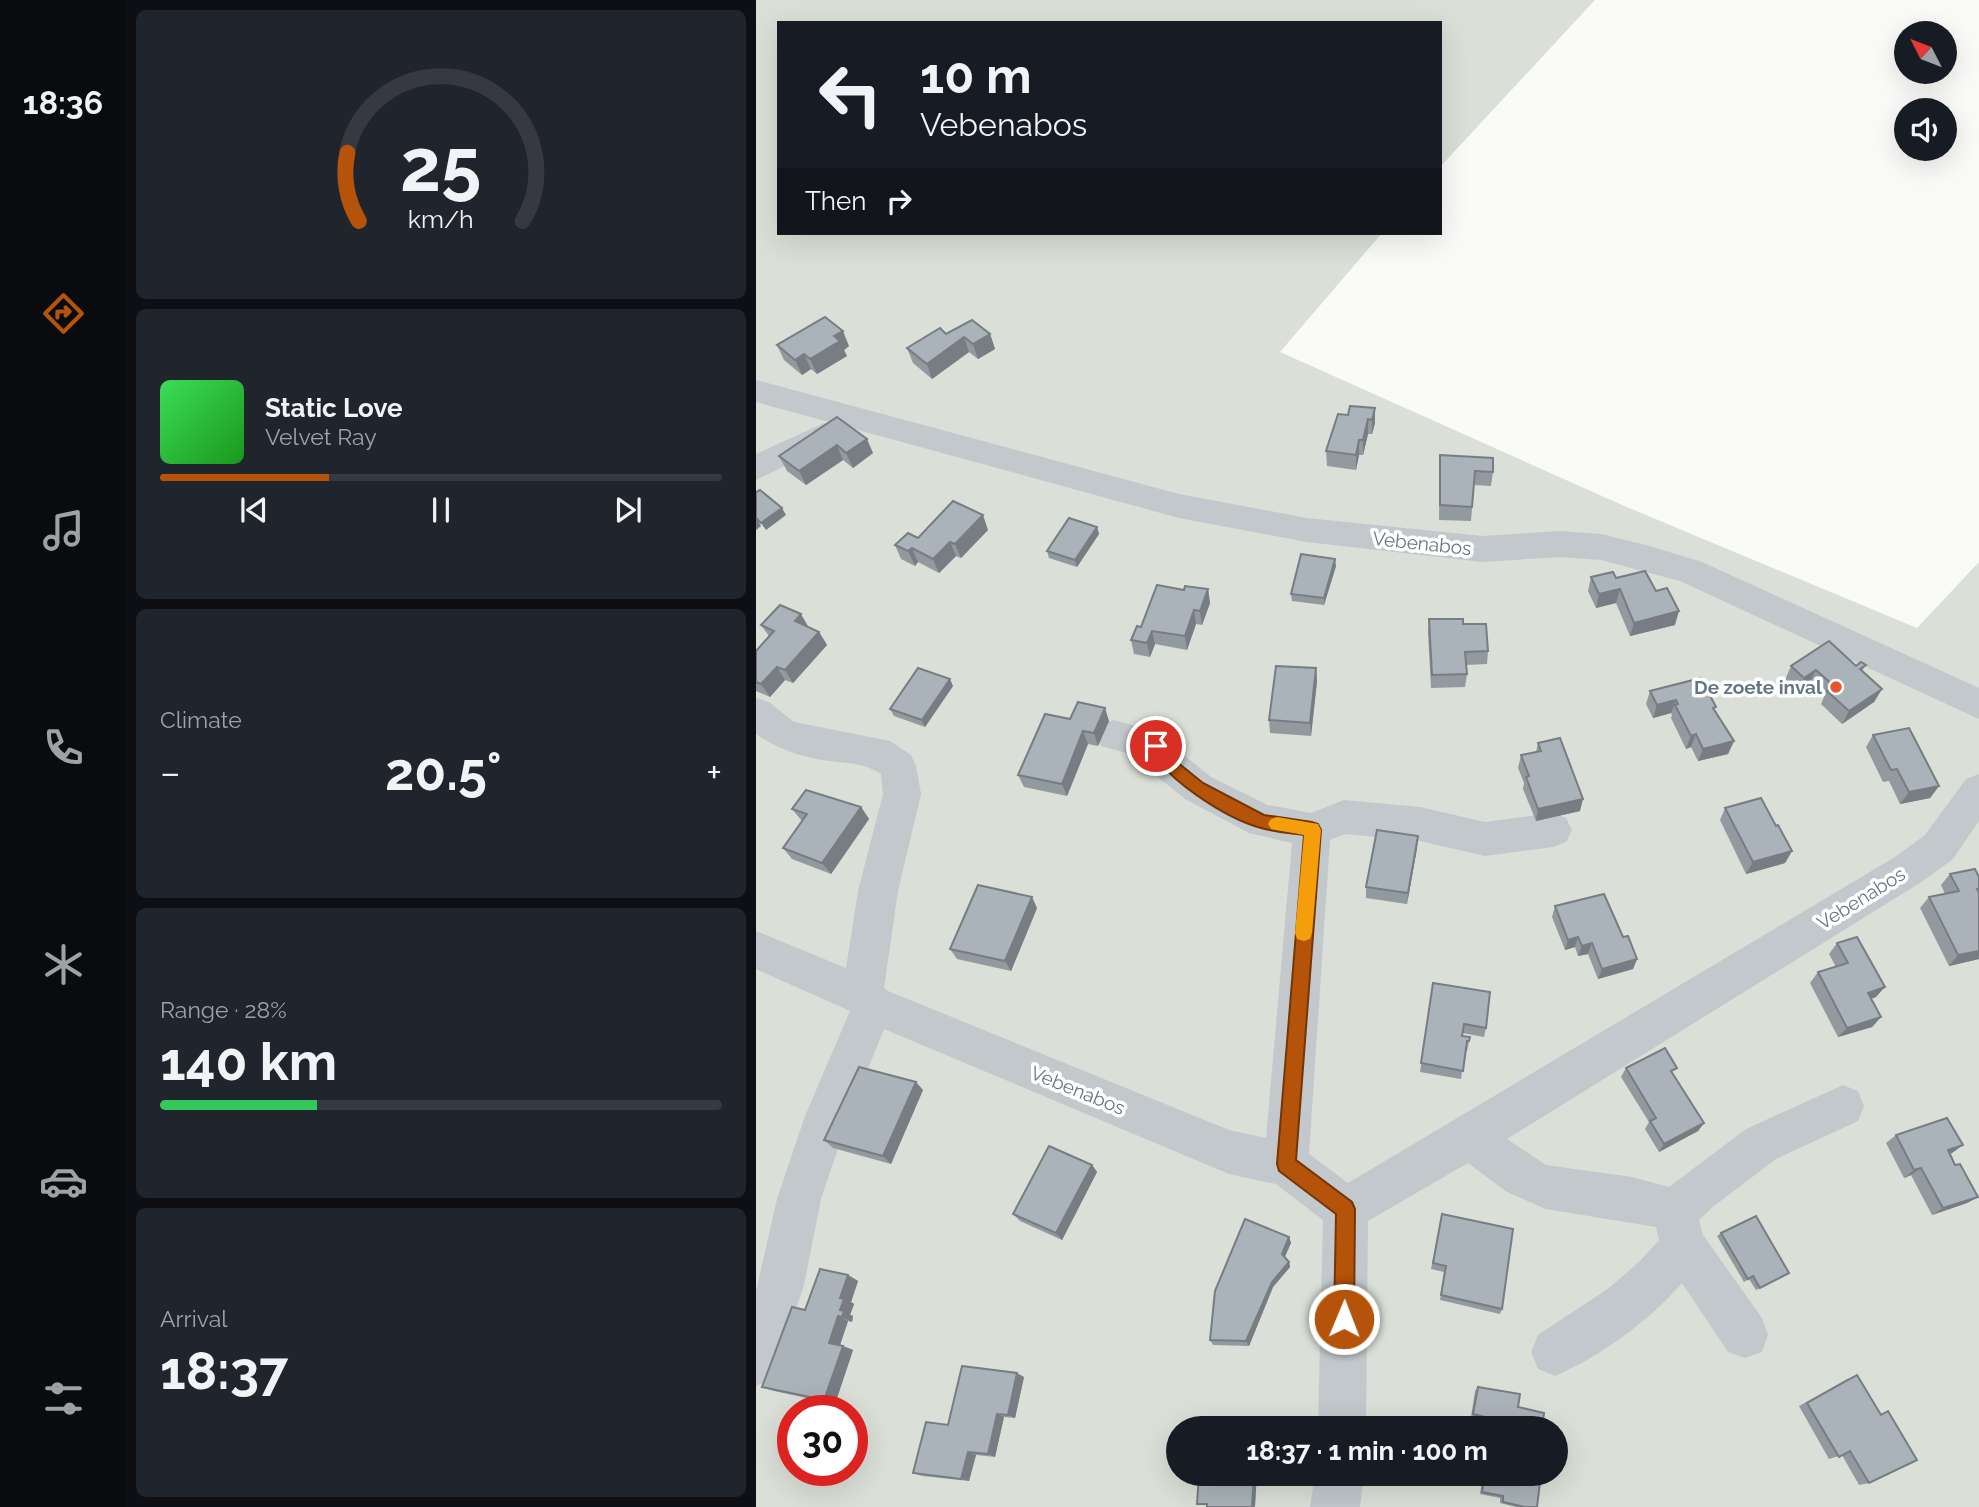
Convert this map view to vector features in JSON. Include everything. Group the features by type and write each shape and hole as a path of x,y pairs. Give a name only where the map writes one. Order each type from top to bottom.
{"street":[{"name":"Vebenabos","path":"756,391 1179,506 1307,530 1483,550 1573,545 1601,547 1646,558 1690,571 1845,640 1979,704"},
{"path":"756,468 833,429 848,414"},
{"path":"756,713 783,734 819,744 877,752 898,766 902,794 878,891 868,1000 799,1199 781,1285 756,1362"},
{"path":"1114,735 1156,746 1172,767 1198,788 1262,821 1312,830 1345,817 1420,824 1485,839 1553,830"},
{"name":"Vebenabos","path":"756,950 1229,1152 1286,1164 1346,1209 1472,1136 1909,869 1939,847 1979,790"},
{"path":"1286,1164 1312,830"},
{"path":"1555,1352 1632,1301 1668,1267 1679,1228 1698,1190 1760,1144 1843,1106"},
{"path":"1472,1136 1492,1158 1518,1174 1558,1190 1609,1194 1658,1203 1679,1228 1745,1335"},
{"path":"1342,1416 1346,1209"},
{"path":"1335,1507 1338,1486"}],"shaded area":[{"path":"756,0 1595,0 1442,165 1442,21 777,21 777,235 1380,235 1280,352 1622,505 1917,628 1979,562 1979,1507 756,1507"}],"building":[{"path":"825,317 843,331 834,336 840,341 810,359 804,354 795,360 777,345"},
{"path":"972,320 990,334 973,344 964,337 927,364 907,348 940,328 946,334"},
{"path":"1350,406 1375,408 1372,420 1368,419 1363,440 1359,440 1356,455 1326,451 1338,414 1348,415"},
{"path":"837,417 867,439 846,453 837,445 799,471 779,456"},
{"path":"1440,455 1493,458 1493,472 1475,471 1472,507 1440,505"},
{"path":"760,490 782,508 761,523 756,520 756,492"},
{"path":"953,501 983,515 955,544 950,542 933,559 912,548 908,551 895,545 908,533 918,538"},
{"path":"1069,518 1097,527 1075,560 1047,551"},
{"path":"1301,554 1335,559 1324,598 1291,594"},
{"path":"1645,571 1656,591 1667,588 1679,611 1634,623 1620,589 1599,594 1591,577 1613,572 1616,578"},
{"path":"1157,585 1184,590 1185,586 1208,589 1200,611 1194,610 1185,636 1152,631 1147,643 1131,640 1137,626 1141,627"},
{"path":"780,605 801,614 795,621 819,632 785,670 777,667 761,684 756,682 756,651 774,631 761,625"},
{"path":"1429,619 1463,619 1463,624 1486,624 1488,651 1465,652 1467,674 1432,675"},
{"path":"1829,641 1856,666 1861,662 1866,665 1860,669 1882,689 1849,711 1827,691 1834,686 1816,670 1804,678 1791,666"},
{"path":"1276,666 1316,668 1310,723 1269,720"},
{"path":"918,668 950,679 922,720 890,709"},
{"path":"1701,678 1716,707 1713,708 1734,741 1703,749 1696,734 1691,736 1675,705 1678,704 1676,700 1657,705 1650,691"},
{"path":"1078,702 1105,708 1094,733 1083,731 1062,784 1018,775 1045,714 1070,719"},
{"path":"1909,728 1939,786 1909,792 1897,769 1891,770 1873,735"},
{"path":"1560,738 1583,799 1538,809 1521,755 1541,751 1538,743"},
{"path":"806,790 861,807 822,863 783,848 807,814 792,809"},
{"path":"1761,798 1792,851 1753,862 1725,808"},
{"path":"1377,830 1418,836 1408,893 1366,887"},
{"path":"1975,869 1979,877 1979,951 1958,955 1929,897 1959,891 1950,874"},
{"path":"978,885 1032,897 1005,961 950,949"},
{"path":"1604,894 1623,937 1628,936 1637,959 1602,969 1592,943 1582,946 1578,937 1568,940 1555,906"},
{"path":"1857,937 1885,987 1868,993 1881,1017 1847,1028 1818,972 1848,963 1837,943"},
{"path":"1433,983 1490,992 1486,1028 1464,1024 1462,1036 1470,1037 1467,1041 1463,1071 1421,1063"},
{"path":"1665,1048 1677,1068 1671,1071 1704,1123 1664,1144 1650,1121 1656,1118 1626,1068"},
{"path":"859,1067 916,1082 883,1156 824,1140"},
{"path":"1947,1118 1963,1145 1948,1150 1955,1165 1960,1164 1978,1197 1943,1208 1921,1168 1914,1170 1896,1135"},
{"path":"1049,1146 1092,1165 1056,1233 1013,1214"},
{"path":"1442,1214 1513,1229 1502,1309 1441,1295 1446,1266 1433,1263"},
{"path":"1756,1216 1789,1273 1760,1288 1753,1276 1748,1279 1721,1233"},
{"path":"1245,1219 1289,1237 1282,1254 1289,1262 1272,1282 1246,1341 1210,1340 1215,1291"},
{"path":"820,1269 848,1275 840,1298 844,1299 840,1310 844,1311 842,1317 838,1316 829,1343 843,1346 826,1395 800,1395 762,1387 792,1307 805,1310"},
{"path":"962,1366 1017,1373 1008,1415 997,1414 988,1454 968,1452 961,1479 913,1473 926,1422 948,1425"},
{"path":"1857,1375 1881,1415 1888,1411 1917,1460 1869,1483 1850,1451 1839,1457 1807,1403"},
{"path":"1478,1387 1520,1394 1518,1407 1544,1413 1544,1416 1473,1414"},
{"path":"1198,1486 1253,1486 1252,1507 1207,1507 1207,1504 1197,1504"},
{"path":"1483,1486 1540,1486 1537,1507 1503,1502 1503,1496 1482,1492"}],"slow traffic":[{"path":"1277,824 1312,830 1304,933"}],"place":[{"name":"De zoete inval","path":"1836,687"}],"route":[{"path":"1156,746 1172,767 1198,788 1262,821 1312,830 1286,1164 1346,1209 1344,1319"}]}
